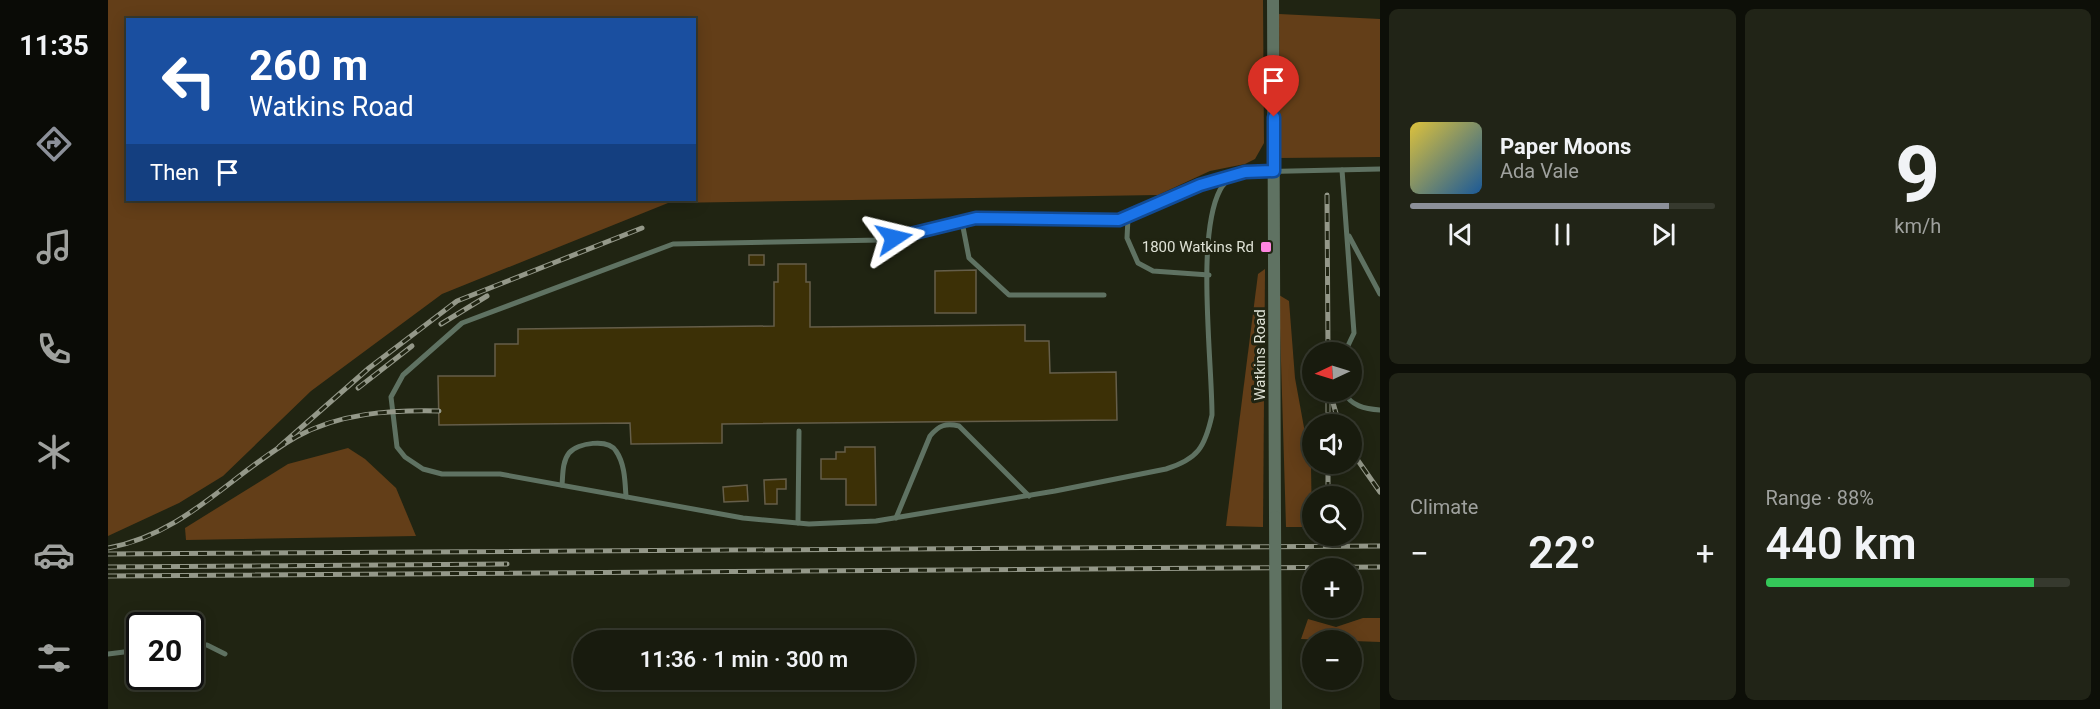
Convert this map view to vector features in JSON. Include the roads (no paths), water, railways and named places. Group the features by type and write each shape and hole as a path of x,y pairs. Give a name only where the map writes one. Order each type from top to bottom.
{"street":[{"name":"Watkins Road","path":"1273,0 1276,709"}],"lane":[{"path":"1231,177 1220,189 1214,207 1208,250 1212,415 1207,435 1194,457 1166,469 1029,496 896,518 798,523 743,518 500,474 442,474 423,469 405,457 397,447 391,398 396,386 404,375 462,323 673,244 881,240 922,233 976,218 1128,218 1189,189 1245,172 1380,169"},
{"path":"1342,170 1354,333 1350,342"},
{"path":"1128,218 1127,238 1138,263 1153,271 1209,275"},
{"path":"962,222 969,258 1009,296 1104,295"},
{"path":"1347,232 1380,294"},
{"path":"1352,402 1364,409 1380,410"},
{"path":"896,518 930,436 937,427 950,424 959,426 1029,496"},
{"path":"798,523 799,431"},
{"path":"562,485 564,461 570,452 579,447 605,443 615,448 622,463 626,497"},
{"path":"204,645 225,654"},
{"path":"108,654 126,652"}],"railway":[{"path":"1327,195 1328,342"},
{"path":"279,447 369,368 457,301 642,228"},
{"path":"441,324 487,296"},
{"path":"358,388 412,346"},
{"path":"1333,402 1336,414"},
{"path":"1328,403 1328,414"},
{"path":"108,548 136,541 161,530 206,501 272,452 313,429 347,418 383,412 439,411"},
{"path":"1362,466 1380,492"},
{"path":"1328,474 1328,486"},
{"path":"108,554 1380,546"},
{"path":"108,567 507,564"},
{"path":"108,576 1380,567"}],"place":[{"name":"1800 Watkins Rd","path":"1266,247"}]}
